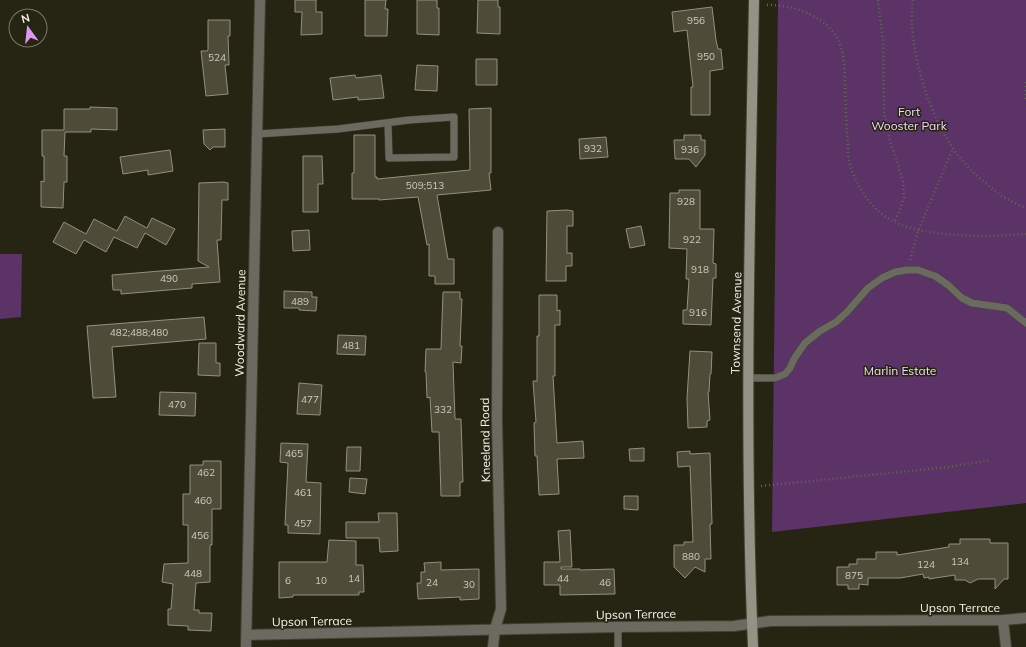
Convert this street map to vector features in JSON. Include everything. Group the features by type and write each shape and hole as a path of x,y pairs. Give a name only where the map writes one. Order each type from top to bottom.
{"main road":[{"name":"Townsend Avenue","path":"753,647 748,378 754,2"}],"street":[{"name":"Woodward Avenue","path":"246,647 260,0"},
{"name":"Kneeland Road","path":"493,647 495,629 501,608 497,420 498,232"},
{"name":"Upson Terrace","path":"247,635 495,629 734,626 770,620 1003,620 1026,618"},
{"path":"1003,620 1006,647"}],"lane":[{"path":"257,134 338,129 388,123 454,117 454,156 389,158 388,123"},
{"path":"748,378 775,378 784,374 790,368 794,359 805,343 820,331 836,322 868,288 882,278 895,272 918,270 935,276 948,284 962,298 972,303 1007,308 1026,323"},
{"path":"618,627 618,647"}],"path":[{"path":"878,0 883,41 884,112 890,142 903,182 904,197 901,208 894,222"},
{"path":"913,0 911,15 913,41 928,98 940,128 962,160 978,176 1000,194 1026,208"},
{"path":"754,2 800,9 819,20 834,34 841,50 845,70 849,160 856,180 866,198 878,212 894,222 918,231 978,235 1026,234"},
{"path":"1026,82 1026,102"},
{"path":"906,270 912,255 918,231 953,148"},
{"path":"749,487 941,468 990,460"}],"green space":[{"path":"778,0 1026,0 1026,503 772,532"},
{"path":"0,254 22,254 21,317 0,319"}],"building":[{"path":"295,0 316,0 316,12 322,12 322,34 301,35 302,12 295,12"},
{"path":"365,0 386,0 385,9 388,9 387,36 365,36"},
{"path":"417,0 437,0 437,8 439,8 439,35 417,34"},
{"path":"478,0 498,0 498,7 500,7 500,34 477,33"},
{"path":"712,7 716,40 718,49 721,49 723,69 710,71 710,115 691,115 691,87 693,87 687,30 674,32 672,12"},
{"path":"208,20 230,20 230,36 228,36 229,65 225,65 228,94 206,96 201,51 208,50"},
{"path":"476,59 497,59 497,85 476,85"},
{"path":"417,65 438,66 437,91 415,90"},
{"path":"355,75 356,78 381,75 384,98 358,100 358,97 333,100 330,78"},
{"path":"90,107 117,108 117,130 91,129 91,132 65,132 64,156 67,156 67,182 64,182 63,208 41,207 41,181 44,182 42,130 64,130 64,109 90,109"},
{"path":"491,108 491,173 489,173 491,190 437,195 448,259 454,259 454,284 435,284 435,276 429,276 429,244 427,245 418,197 379,200 352,199 354,135 375,135 375,177 377,177 377,179 470,170 469,109"},
{"path":"225,129 225,147 213,147 210,150 204,144 203,130"},
{"path":"684,135 701,135 701,140 705,140 705,155 696,167 689,159 675,159 674,140 684,140"},
{"path":"606,137 608,157 580,159 579,139"},
{"path":"170,150 173,171 148,175 148,170 123,174 120,157"},
{"path":"303,156 322,156 323,184 318,184 318,212 303,212"},
{"path":"199,183 228,183 228,200 222,200 221,240 217,240 220,282 192,284 192,288 121,294 121,290 113,290 112,275 209,267 198,261"},
{"path":"679,190 700,190 700,229 714,229 713,263 716,264 716,278 713,278 711,325 683,324 683,310 687,310 689,279 686,279 687,249 669,248 670,193 679,193"},
{"path":"547,211 573,211 573,226 567,226 567,253 572,253 572,266 566,266 566,281 546,281"},
{"path":"125,216 147,228 152,218 175,229 166,245 145,233 137,248 114,237 106,252 84,240 76,254 53,242 64,222 86,234 94,219 117,231"},
{"path":"641,226 645,245 630,248 626,229"},
{"path":"309,230 310,250 293,251 292,231"},
{"path":"284,291 312,292 312,297 317,297 316,311 299,310 299,308 284,308"},
{"path":"443,292 460,292 460,299 462,299 460,346 462,346 461,363 453,362 455,419 461,419 463,482 460,482 460,496 441,496 439,432 432,432 430,397 427,398 425,372 426,349 441,349"},
{"path":"539,295 557,295 557,311 560,310 560,325 555,325 555,376 553,376 557,443 583,441 584,458 557,459 559,494 539,495 537,456 535,456 534,423 536,422 533,381 537,381"},
{"path":"204,317 206,339 112,347 116,397 93,398 87,326"},
{"path":"338,335 366,336 365,355 337,354"},
{"path":"199,343 216,343 216,363 220,363 220,376 198,375"},
{"path":"690,351 712,352 708,392 710,420 707,421 707,427 688,428 687,398"},
{"path":"299,383 322,385 320,415 297,414"},
{"path":"160,392 196,393 195,416 159,415"},
{"path":"281,443 308,444 306,482 321,483 320,534 288,533 288,525 285,525 288,463 280,462"},
{"path":"347,447 361,447 360,471 346,471"},
{"path":"644,448 644,461 630,461 629,449"},
{"path":"690,451 690,454 710,453 712,524 710,524 711,559 705,559 705,572 695,567 685,578 674,567 674,545 684,545 684,542 693,542 690,466 678,467 677,452"},
{"path":"203,461 221,461 221,509 212,509 210,582 196,583 194,610 199,610 199,613 212,613 211,631 188,630 188,626 168,625 168,609 171,609 173,584 162,582 164,564 188,563 188,525 183,525 183,494 190,494 190,465 203,465"},
{"path":"350,478 367,479 365,494 349,492"},
{"path":"624,496 638,496 638,510 624,509"},
{"path":"378,513 397,513 398,551 380,552 379,538 346,538 346,522 379,522"},
{"path":"570,530 572,567 561,567 561,569 614,569 615,594 560,595 560,585 544,585 544,562 560,562 558,531"},
{"path":"960,539 990,539 990,543 1008,543 1008,579 1004,579 995,589 995,579 978,579 970,583 965,580 955,580 955,575 929,579 929,577 924,578 923,574 900,578 868,578 868,585 859,584 859,589 848,589 848,585 837,585 837,567 849,567 849,564 857,564 857,559 876,559 876,552 897,552 897,555 949,547 949,544 960,544"},
{"path":"329,540 356,541 356,565 363,565 364,592 359,592 359,595 293,595 293,597 279,598 279,562 327,562"},
{"path":"441,562 441,570 479,569 479,599 460,600 460,597 418,599 417,583 421,583 421,572 425,572 424,563"}],"park label":[{"name":"Fort Wooster Park","path":"909,118"},
{"name":"Marlin Estate","path":"900,370"}]}
